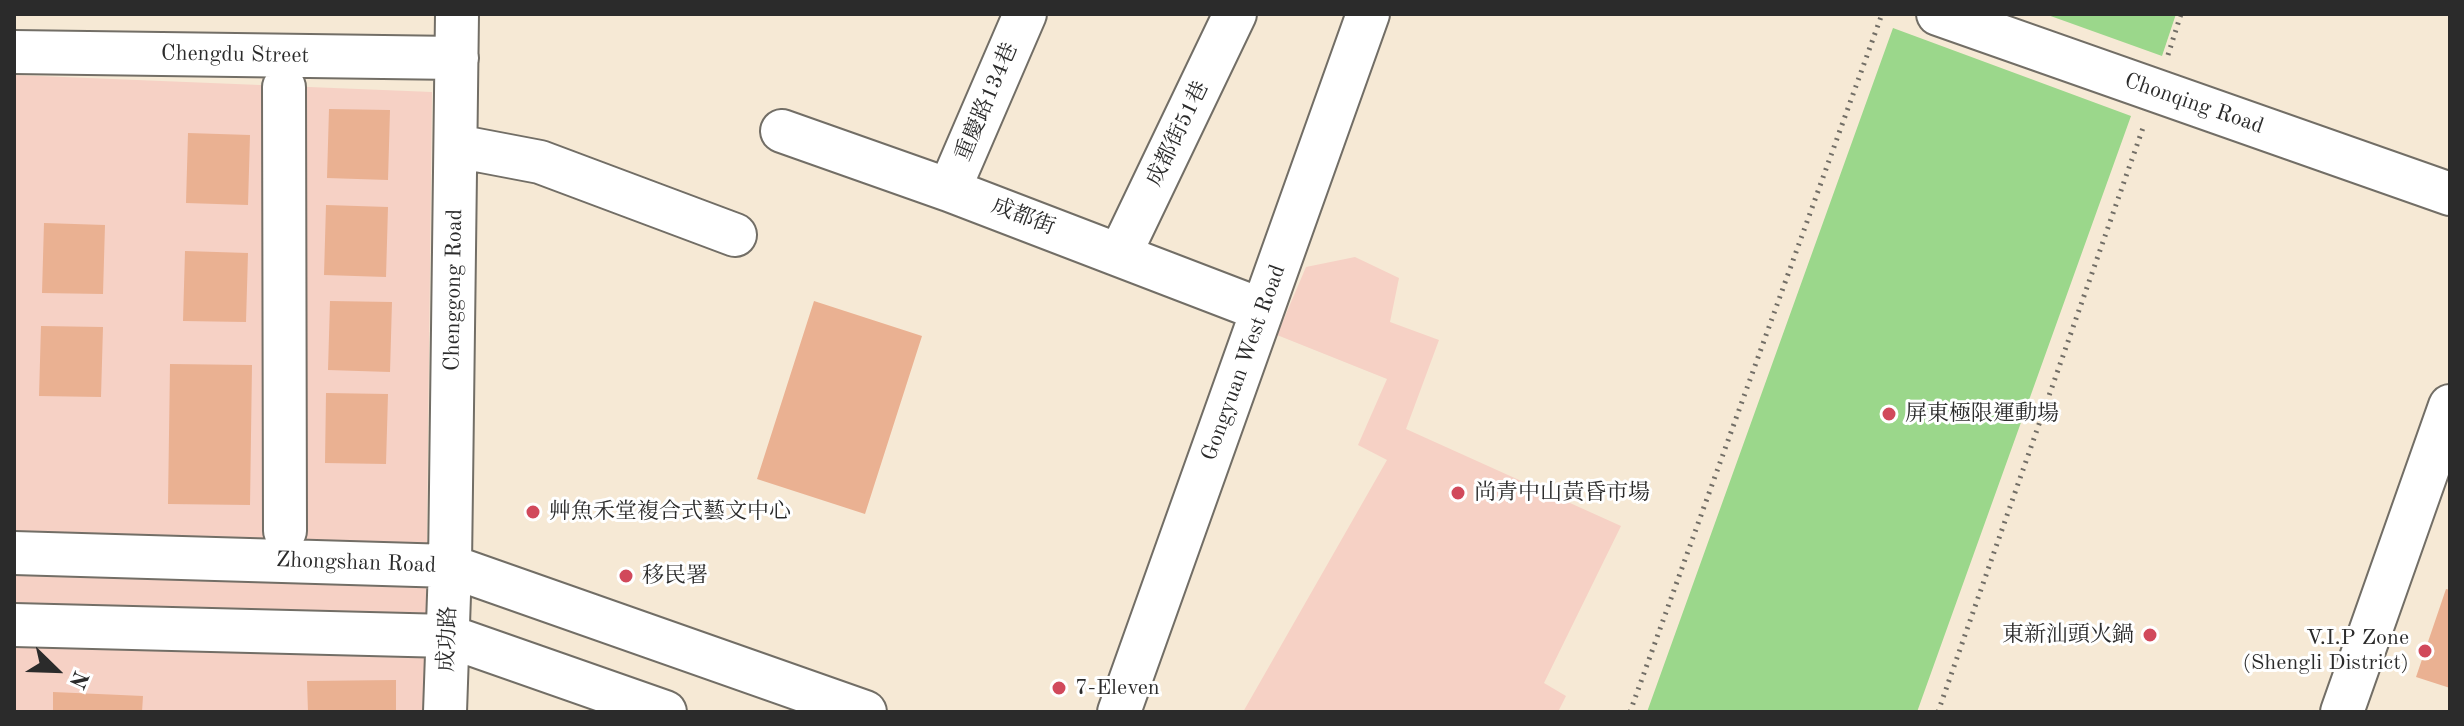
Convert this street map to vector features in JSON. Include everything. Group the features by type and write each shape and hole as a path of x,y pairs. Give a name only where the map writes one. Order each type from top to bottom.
{"street":[{"name":"Chenggong Road","path":"450,566 457,14"},
{"name":"重慶路134巷","path":"949,190 1025,14"},
{"name":"成都街51巷","path":"1120,254 1235,14"},
{"name":"Gongyuan West Road","path":"1119,712 1368,14"},
{"name":"Chonqing Road","path":"1938,14 2450,194"},
{"name":"Chengdu Street","path":"14,52 457,58"},
{"path":"284,87 285,531"},
{"name":"成都街","path":"782,131 949,190 1262,310"},
{"path":"456,146 540,162 735,235"},
{"path":"2342,712 2450,406"},
{"name":"Zhongshan Road","path":"14,553 450,566 865,712"},
{"name":"成功路","path":"445,712 450,566"},
{"path":"14,625 448,636 665,712"}],"path":[{"path":"1630,712 1882,14"},
{"path":"1938,712 2181,14"}],"shaded area":[{"path":"14,75 432,92 425,712 14,712"},
{"name":"尚青中山黃昏市場","path":"1355,257 1399,278 1390,322 1439,340 1406,429 1621,526 1544,683 1566,696 1558,712 1243,712 1387,460 1358,445 1387,379 1277,335 1306,267"}],"green space":[{"path":"2045,14 2176,14 2162,56"},
{"name":"屏東極限運動場","path":"1893,28 2131,116 1917,712 1647,712"}],"building":[{"path":"329,109 390,110 388,180 327,178"},
{"path":"188,133 250,135 248,205 186,203"},
{"path":"326,205 388,207 386,277 324,275"},
{"path":"44,223 105,225 103,294 42,293"},
{"path":"185,251 248,253 246,322 183,321"},
{"path":"330,301 392,302 390,372 328,370"},
{"path":"814,301 922,336 865,514 757,479"},
{"path":"41,326 103,327 101,397 39,396"},
{"path":"170,364 252,365 250,505 168,504"},
{"path":"326,393 388,394 386,464 325,463"},
{"path":"2446,589 2450,590 2450,688 2416,677"},
{"path":"396,680 396,712 308,712 307,681"},
{"path":"53,692 143,696 142,712 53,712"}],"place":[{"name":"屏東極限運動場","path":"1889,414"},
{"name":"尚青中山黃昏市場","path":"1458,493"},
{"name":"艸魚禾堂複合式藝文中心","path":"533,512"},
{"name":"移民署","path":"626,576"},
{"name":"東新汕頭火鍋","path":"2150,635"},
{"name":"V.I.P Zone (Shengli District)","path":"2425,651"},
{"name":"7-Eleven","path":"1059,688"}]}
